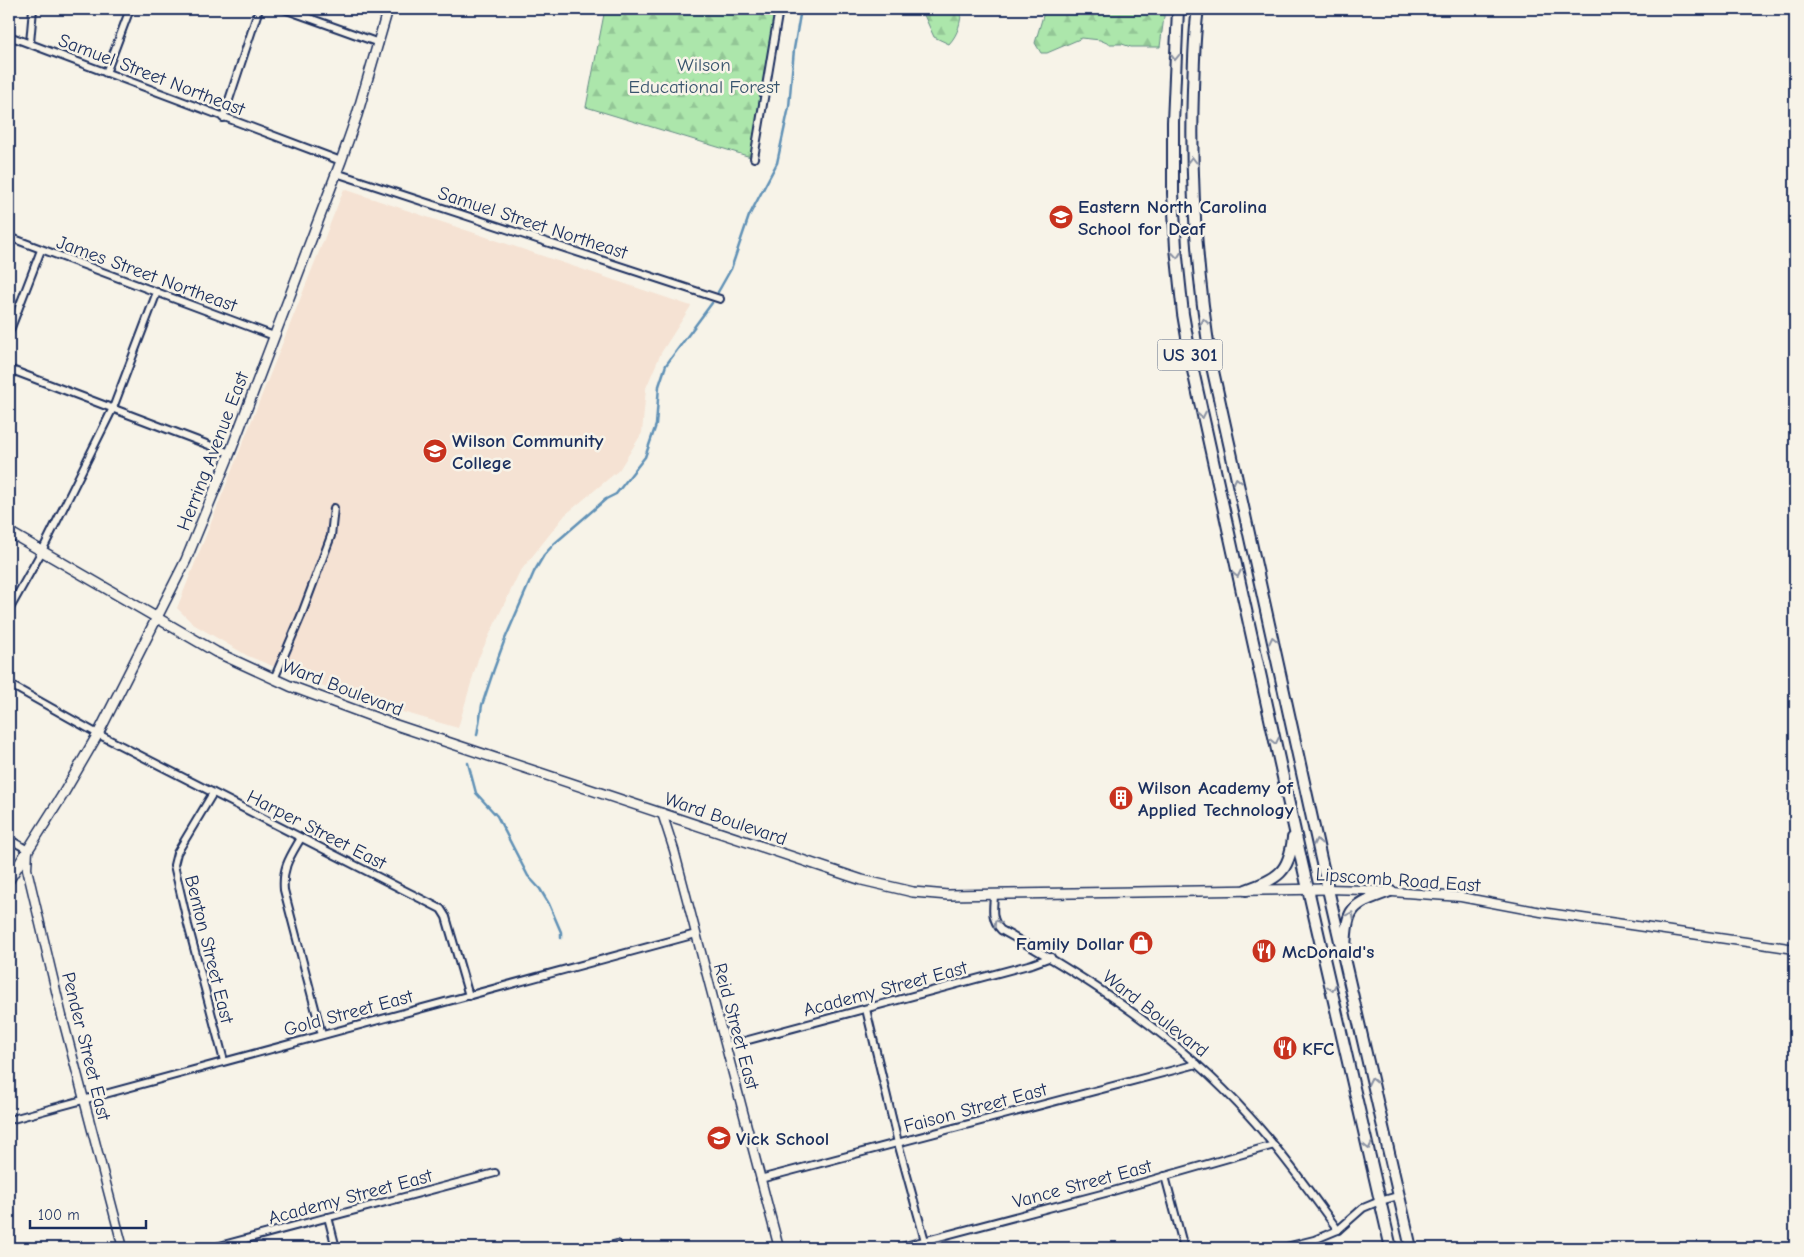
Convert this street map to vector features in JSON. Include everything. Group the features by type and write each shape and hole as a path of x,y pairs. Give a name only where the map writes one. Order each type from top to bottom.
{"highway":[{"name":"US 301","path":"1178,9 1173,122 1173,193 1176,248 1183,314 1207,438 1391,1248"},
{"name":"US 301","path":"1198,9 1192,122 1195,246 1202,311 1228,443 1328,890 1411,1248"},
{"path":"1246,890 1271,880 1284,869 1290,857 1294,827"},
{"path":"1345,962 1346,926 1350,913 1365,900 1390,892"}],"main road":[{"name":"Herring Avenue East","path":"9,880 62,796 98,734 186,560 230,453 336,173 357,115 388,9"},
{"name":"Ward Boulevard","path":"9,532 216,652 274,679 390,723 789,856 879,884 913,892 948,896 994,896"},
{"name":"Lipscomb Road East","path":"994,896 1328,890"}],"street":[{"path":"30,44 33,9"},
{"path":"106,73 130,9"},
{"path":"224,118 259,9"},
{"path":"284,9 379,43"},
{"path":"754,158 780,9"},
{"name":"Samuel Street Northeast","path":"9,36 340,161"},
{"name":"Samuel Street Northeast","path":"336,173 720,299"},
{"name":"James Street Northeast","path":"9,237 274,336"},
{"path":"9,333 41,250"},
{"path":"9,610 42,551 113,408 157,292"},
{"path":"9,369 230,453"},
{"path":"274,679 300,620 331,536 334,508"},
{"name":"Harper Street East","path":"9,684 98,734 441,909 446,917 469,996"},
{"name":"Benton Street East","path":"213,793 177,853 174,865 224,1062"},
{"name":"Reid Street East","path":"662,813 674,850 779,1248"},
{"path":"301,838 283,872 284,890 322,1035"},
{"path":"9,839 28,850"},
{"name":"Pender Street East","path":"28,850 27,869 62,1016 123,1248"},
{"name":"Lipscomb Road East","path":"1328,890 1461,897 1541,912 1795,950"},
{"name":"Ward Boulevard","path":"994,896 993,916 995,924 1001,930 1051,957 1095,985 1143,1019 1197,1064 1248,1115 1274,1145 1338,1230"},
{"name":"Gold Street East","path":"9,1120 696,934"},
{"name":"Academy Street East","path":"726,1046 1032,964 1051,957"},
{"path":"866,1009 898,1143 926,1245"},
{"name":"Faison Street East","path":"760,1179 1197,1064"},
{"name":"Vance Street East","path":"897,1248 926,1245 1274,1145"},
{"name":"Academy Street East","path":"212,1248 495,1173"},
{"path":"1166,1176 1184,1248"},
{"path":"1282,1248 1314,1240 1338,1230 1363,1208 1398,1196"},
{"path":"328,1217 336,1248"},
{"path":"601,1248 617,1244 619,1248"}],"shaded area":[{"name":"Wilson Community College","path":"344,189 691,306 661,353 646,388 642,433 619,470 565,515 519,573 478,659 458,728 344,695 248,656 193,624 177,608"}],"green space":[{"name":"Wilson Educational Forest","path":"605,9 783,9 754,158 586,107"},
{"path":"925,9 962,9 957,32 949,44 934,37 924,15"},
{"path":"1045,9 1165,9 1160,47 1131,47 1082,38 1047,53 1041,53 1035,43"}],"waterway":[{"path":"718,292 731,269 749,216 777,163 789,107 794,49 801,9"},
{"path":"477,735 482,705 494,669 534,572 544,555 554,544 606,499 616,494 645,457 656,425 659,386 666,365 712,303"},
{"path":"468,763 476,793 497,816 528,876 540,889 549,904 561,932 561,938"}],"place":[{"name":"Eastern North Carolina School for Deaf","path":"1061,217"},
{"name":"Wilson Community College","path":"435,451"},
{"name":"Wilson Academy of Applied Technology","path":"1121,798"},
{"name":"Family Dollar","path":"1141,943"},
{"name":"McDonald's","path":"1264,951"},
{"name":"KFC","path":"1285,1048"},
{"name":"Vick School","path":"719,1138"}]}
